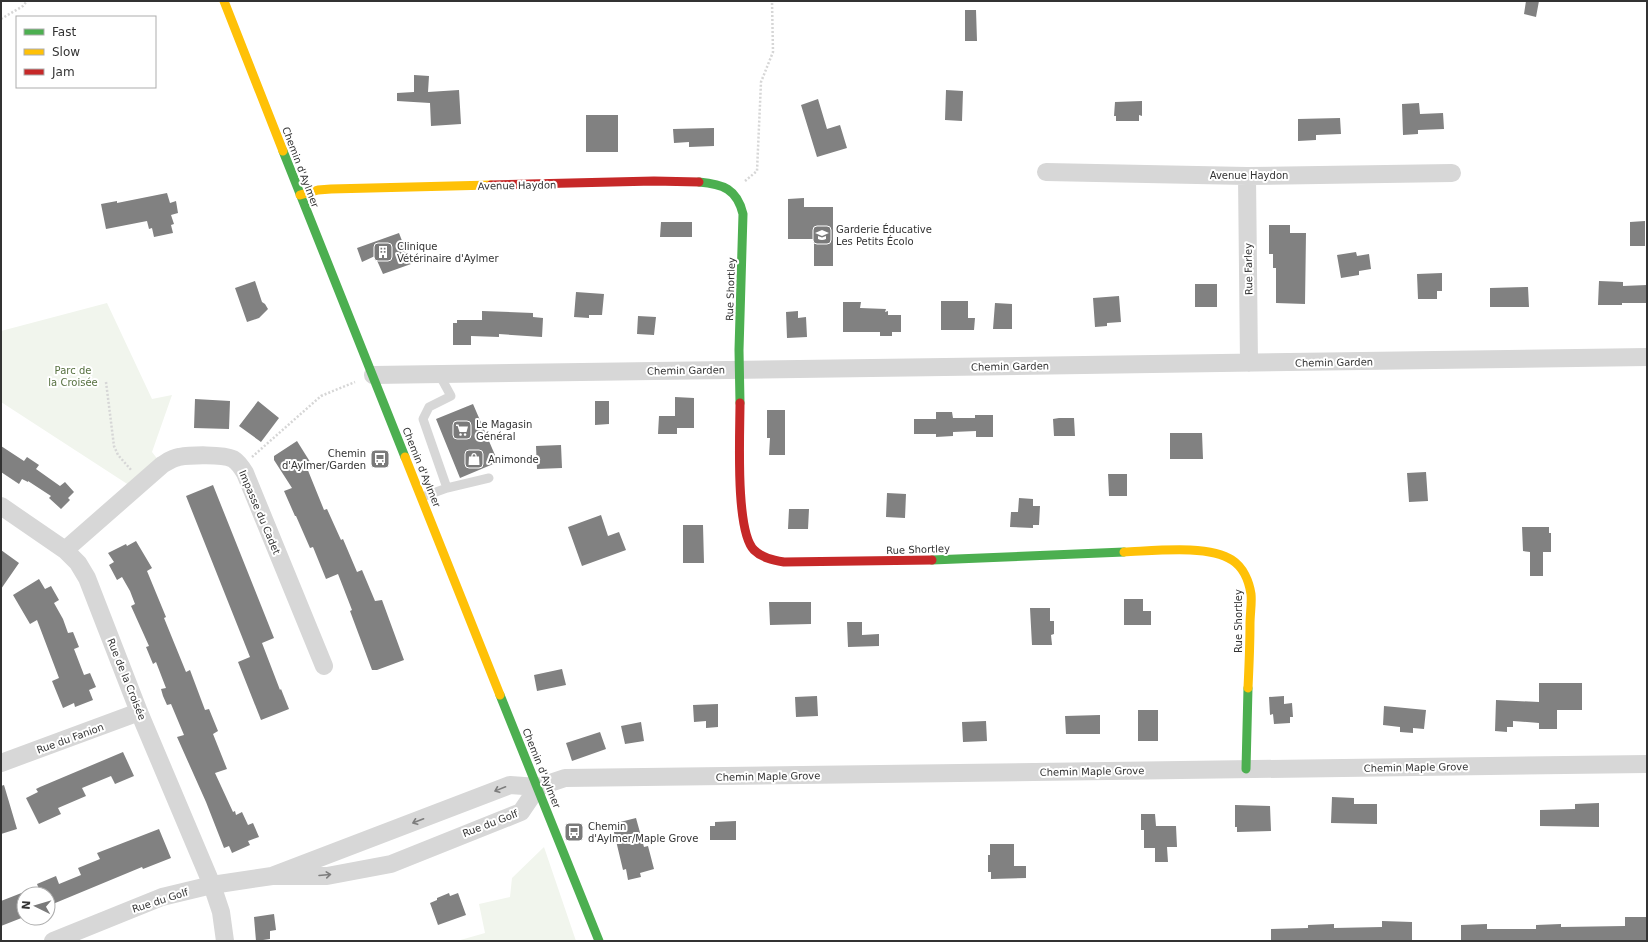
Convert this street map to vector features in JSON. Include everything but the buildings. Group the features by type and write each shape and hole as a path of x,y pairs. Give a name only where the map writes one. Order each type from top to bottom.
{"street":[{"name":"Chemin d'Aylmer","path":"224,1 300,196 599,941"},
{"name":"Avenue Haydon","path":"1046,172 1247,176 1452,173"},
{"name":"Rue Farley","path":"1247,176 1249,363"},
{"name":"Avenue Haydon","path":"300,196 318,190 331,189 654,181 712,184 723,186 732,192"},
{"name":"Rue Shortley","path":"732,192 740,201 742,214 739,370 742,519 745,536 749,546 757,554 764,558 784,562 913,561 1172,550 1210,552 1225,556 1235,561 1243,570 1249,580 1251,594 1246,769"},
{"name":"Chemin Garden","path":"373,375 1647,357"},
{"name":"Impasse du Cadet","path":"65,550 142,482 162,465 172,459 180,456 224,457 233,459 241,466 245,473 324,666"},
{"name":"Rue de la Croisée","path":"1,506 65,550 78,563 87,578 139,712 212,885 221,912 225,941"},
{"name":"Rue du Fanion","path":"1,763 139,712"},
{"name":"Chemin Maple Grove","path":"538,787 565,778 1647,764"},
{"name":"Rue du Golf","path":"272,876 510,785 538,787"},
{"name":"Rue du Golf","path":"53,941 162,897 212,885 272,876 327,876 391,864 521,812 538,787"}],"lane":[{"path":"439,374 451,396 429,407 423,418 447,488"},
{"path":"422,497 447,488 489,478"}],"path":[{"path":"1,19 23,6 27,1"},
{"path":"732,192 757,171 760,82 773,52 772,1"},
{"path":"241,466 321,396 373,375"},
{"path":"106,382 114,446 118,455 142,482"}],"green space":[{"name":"Parc de la Croisée","path":"107,303 152,399 172,395 152,452 162,465 135,489 1,402 1,331"},
{"path":"544,847 576,941 457,941 485,933 479,904 510,897 512,878"}],"traffic: fast":[{"path":"283,151 405,457"},
{"path":"699,182 715,184 728,189 737,199 743,214 739,350 740,403"},
{"path":"932,560 1124,552"},
{"path":"1246,769 1248,688"},
{"path":"500,695 599,941"}],"traffic: slow":[{"path":"224,1 283,151"},
{"path":"300,195 318,190 331,189 491,185"},
{"path":"405,457 500,695"},
{"path":"1124,552 1195,550 1222,555 1232,560 1239,566 1247,579 1251,594 1248,688"}],"traffic: jam":[{"path":"491,185 654,181 699,182"},
{"path":"740,403 739,458 741,503 748,539 757,553 768,558 784,562 932,560"}],"place":[{"name":"Garderie Éducative Les Petits Écolo","path":"822,235"},
{"name":"Clinique Vétérinaire d'Aylmer","path":"383,252"},
{"name":"Le Magasin Général","path":"462,430"},
{"name":"Chemin d'Aylmer/Garden","path":"380,459"},
{"name":"Animonde","path":"474,459"},
{"name":"Chemin d'Aylmer/Maple Grove","path":"574,832"}]}
